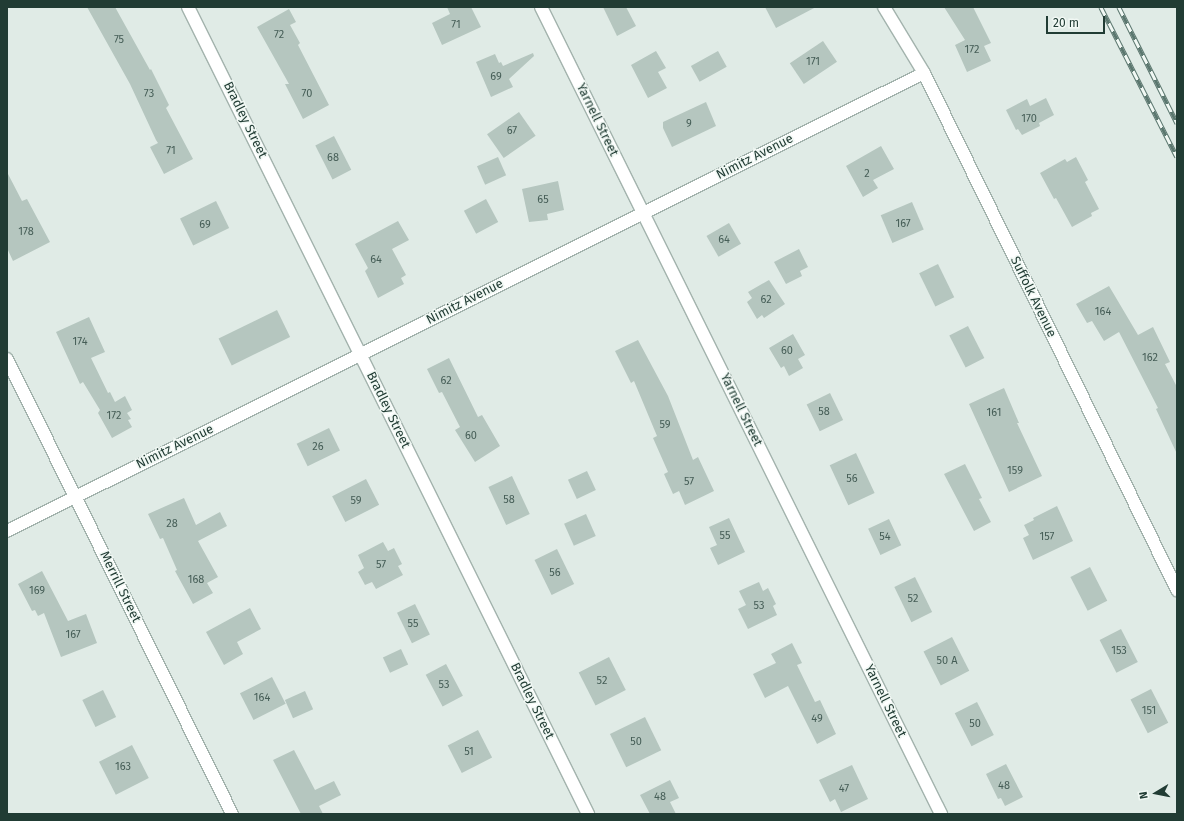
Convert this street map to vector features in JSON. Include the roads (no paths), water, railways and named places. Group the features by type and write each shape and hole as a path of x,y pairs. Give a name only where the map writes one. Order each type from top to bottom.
{"street":[{"name":"Bradley Street","path":"188,7 588,814"},
{"name":"Yarnell Street","path":"541,7 942,814"},
{"name":"Suffolk Avenue","path":"884,7 924,73 1177,590"},
{"name":"Nimitz Avenue","path":"7,531 924,73"},
{"name":"Merrill Street","path":"7,359 232,814"}],"railway":[{"path":"1101,7 1177,157"},
{"path":"1119,7 1177,123"}]}
